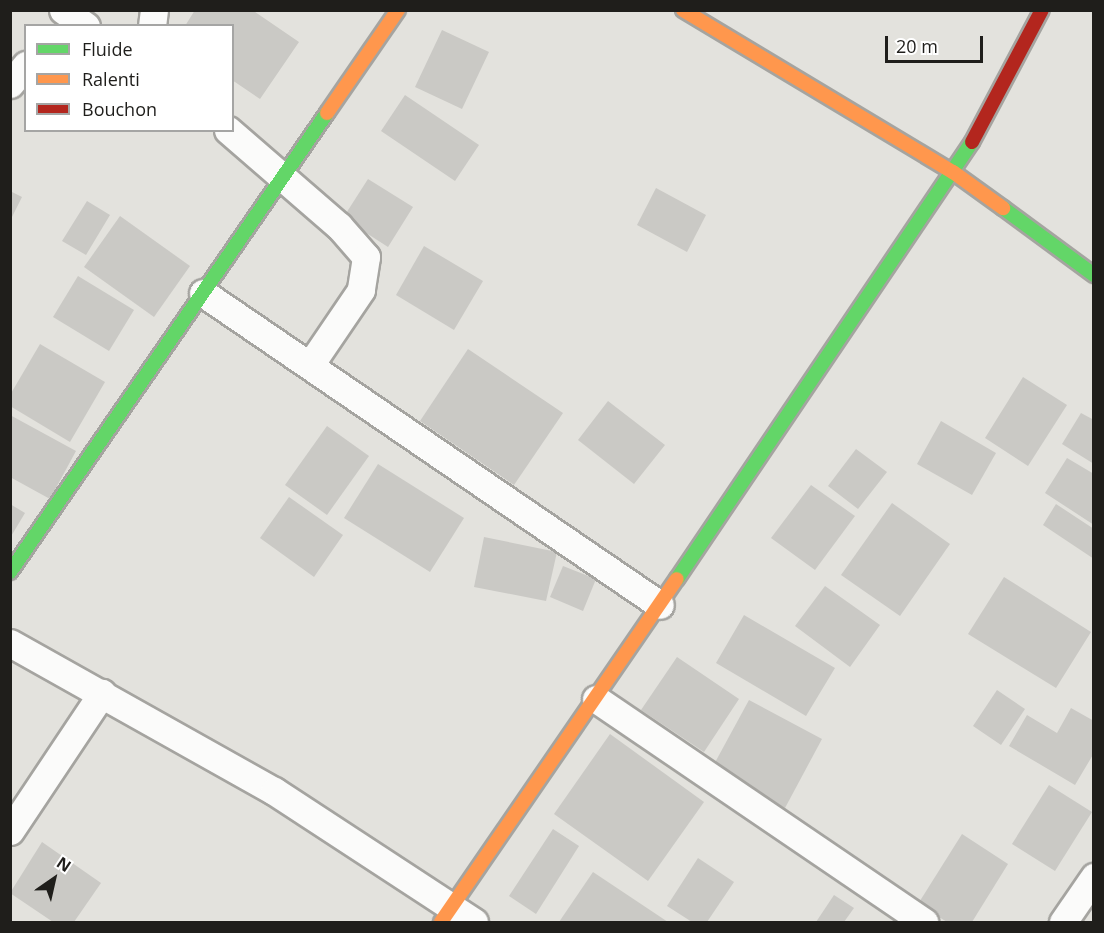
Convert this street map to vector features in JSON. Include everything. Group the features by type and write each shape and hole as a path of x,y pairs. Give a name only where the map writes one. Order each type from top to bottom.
{"street":[{"path":"10,572 398,10"},
{"path":"682,10 953,172 1094,275"},
{"path":"10,643 274,791 456,918 596,699 953,172 992,111 1042,10"},
{"path":"10,84 24,67"},
{"path":"230,132 284,176 366,257 361,290 310,365"},
{"path":"203,293 660,605"},
{"path":"10,831 102,693"},
{"path":"596,699 924,922"},
{"path":"1063,922 1094,877"}],"building":[{"path":"195,10 252,10 299,42 260,99 234,81 234,24 186,24"},
{"path":"442,30 489,52 462,109 415,87"},
{"path":"405,95 479,145 455,181 381,131"},
{"path":"368,179 413,207 388,247 343,218"},
{"path":"656,188 706,215 687,252 637,225"},
{"path":"10,191 22,197 10,221"},
{"path":"87,201 110,215 86,255 62,241"},
{"path":"120,216 190,266 154,317 84,267"},
{"path":"424,246 483,281 454,330 396,295"},
{"path":"78,276 134,310 109,351 53,317"},
{"path":"40,344 105,382 70,442 10,406 10,395"},
{"path":"468,349 563,413 514,485 420,421"},
{"path":"1023,377 1067,405 1028,466 985,438"},
{"path":"608,401 665,445 634,484 578,440"},
{"path":"1081,413 1094,420 1094,464 1062,444"},
{"path":"10,415 76,451 50,499 10,477"},
{"path":"941,421 996,453 972,495 917,464"},
{"path":"327,426 369,456 327,515 285,485"},
{"path":"856,449 887,472 858,509 828,486"},
{"path":"1067,458 1094,474 1094,525 1045,493"},
{"path":"378,464 464,518 430,572 344,518"},
{"path":"811,485 855,516 815,570 771,538"},
{"path":"289,497 343,535 314,577 260,538"},
{"path":"892,503 950,544 900,616 841,575"},
{"path":"10,504 25,513 10,538"},
{"path":"1056,504 1094,529 1094,559 1043,525"},
{"path":"484,537 557,552 546,601 474,587"},
{"path":"563,566 596,579 583,611 550,597"},
{"path":"1004,577 1091,632 1056,688 968,634"},
{"path":"825,586 880,625 850,667 795,626"},
{"path":"744,615 835,668 806,716 716,663"},
{"path":"677,657 739,699 704,752 641,710"},
{"path":"997,690 1025,709 1001,745 973,726"},
{"path":"749,700 822,739 785,808 712,768"},
{"path":"1071,708 1094,721 1094,753 1075,785 1009,746 1027,715 1057,733"},
{"path":"610,734 704,802 648,881 554,814"},
{"path":"1049,785 1092,812 1055,871 1012,844"},
{"path":"553,829 579,846 536,914 509,896"},
{"path":"962,834 1008,864 972,922 947,922 918,904"},
{"path":"42,842 101,883 74,922 53,922 10,893"},
{"path":"698,858 734,882 707,922 692,922 667,906"},
{"path":"593,872 668,922 559,922"},
{"path":"834,895 854,908 844,922 816,922"}],"traffic: fast":[{"path":"10,572 327,113"},
{"path":"677,579 972,142"},
{"path":"1003,208 1094,275"}],"traffic: slow":[{"path":"327,113 398,10"},
{"path":"683,10 953,172 1003,208"},
{"path":"441,922 677,579"}],"traffic: jam":[{"path":"972,142 1042,10"}]}
